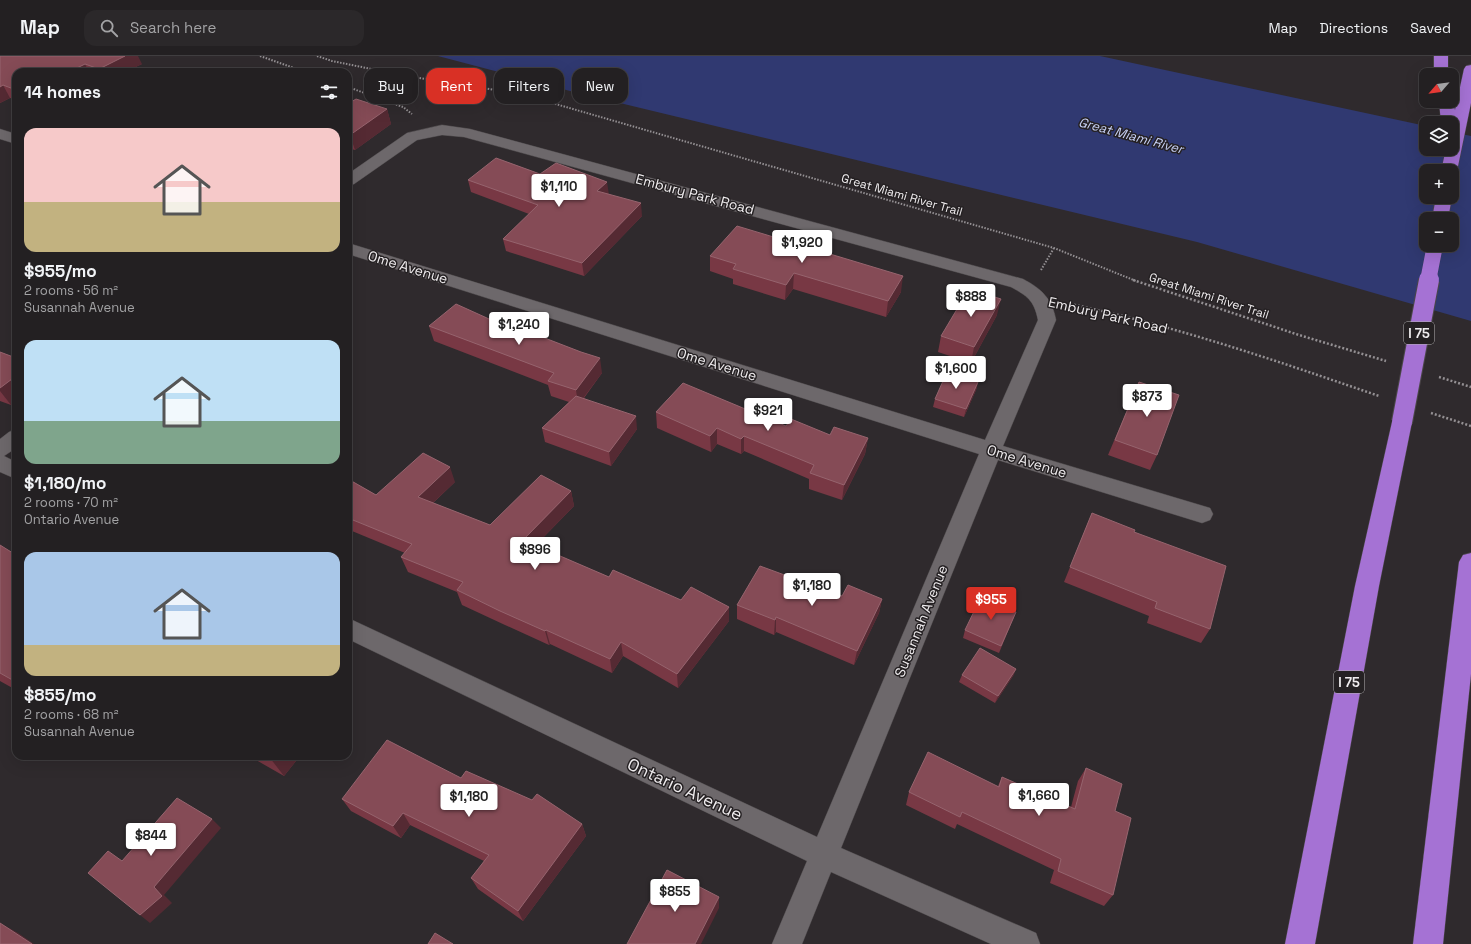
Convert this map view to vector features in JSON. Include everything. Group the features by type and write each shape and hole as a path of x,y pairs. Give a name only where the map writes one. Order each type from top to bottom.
{"highway":[{"path":"1459,119 1471,71"},
{"name":"I 75","path":"1300,944 1367,586 1402,422 1435,252"},
{"path":"1428,944 1471,562"}],"street":[{"name":"Embury Park Road","path":"352,178 405,139 424,132 442,130 465,132 515,144 1017,283 1030,290 1040,299"},
{"path":"0,134 12,138"},
{"name":"Ome Avenue","path":"352,249 992,450 1202,514"},
{"name":"Susannah Avenue","path":"788,944 1015,392 1047,320 1045,307 1040,299"},
{"path":"0,450 12,440"},
{"path":"0,463 12,469"},
{"name":"Ontario Avenue","path":"352,630 825,855 1025,944"}],"path":[{"path":"260,56 294,68"},
{"name":"Great Miami River Trail","path":"317,56 332,61 401,75 521,94 1054,248 1142,283 1299,335 1389,362"},
{"path":"352,89 402,107 418,117 424,132"},
{"name":"Embury Park Road","path":"1040,299 1109,312 1230,346 1385,397"},
{"path":"1434,376 1471,387"},
{"path":"1429,412 1471,426"}],"water":[{"name":"Great Miami River","path":"438,56 1100,56 1419,124 1419,156 1459,156 1459,133 1471,136 1471,321 1197,242 624,104 628,104 628,68 572,68 572,91 564,89 564,68 494,68 494,71"}],"building":[{"path":"0,56 125,56 101,68 85,64 77,68 12,68 12,88 3,85 0,87"},
{"path":"356,99 364,102 364,104 372,104 387,109 352,134 352,102"},
{"path":"496,158 540,174 556,163 607,182 597,191 641,203 582,263 503,239 538,205 468,180"},
{"path":"737,226 903,276 888,301 794,273 786,285 733,269 736,264 710,256"},
{"path":"969,289 1001,299 974,347 941,336"},
{"path":"456,304 509,328 511,325 600,358 576,390 548,381 554,373 429,326"},
{"path":"0,352 12,356 12,379 0,388"},
{"path":"947,372 978,382 966,409 935,399"},
{"path":"1139,382 1179,395 1157,455 1115,440"},
{"path":"683,383 786,426 791,419 830,435 834,427 868,438 844,485 810,473 814,465 744,436 741,439 717,428 710,436 656,412"},
{"path":"576,396 636,416 609,452 542,428"},
{"path":"423,453 450,467 418,497 490,525 541,475 571,491 523,540 609,577 613,570 681,600 691,587 729,607 677,674 621,642 610,659 500,611 457,590 463,582 401,557 412,544 352,520 352,481 376,495"},
{"path":"1092,513 1135,530 1134,532 1226,566 1210,629 1155,608 1157,602 1070,567"},
{"path":"0,545 12,552 12,680 0,673"},
{"path":"760,566 842,596 848,585 882,599 857,651 776,617 775,620 737,605"},
{"path":"981,597 1016,612 1001,646 965,630"},
{"path":"980,648 1016,669 998,696 962,675"},
{"path":"387,740 461,778 466,771 532,800 537,794 582,824 518,911 471,878 489,855 403,813 393,826 342,799"},
{"path":"928,752 999,787 1002,777 1075,809 1086,768 1122,784 1115,811 1131,818 1113,895 1058,871 1061,859 962,812 960,817 909,792"},
{"path":"177,798 212,819 154,887 162,896 140,915 88,873 108,851 122,861"},
{"path":"667,870 719,897 695,944 627,944"},
{"path":"0,923 32,944 0,944"},
{"path":"435,933 453,944 428,944"}]}
